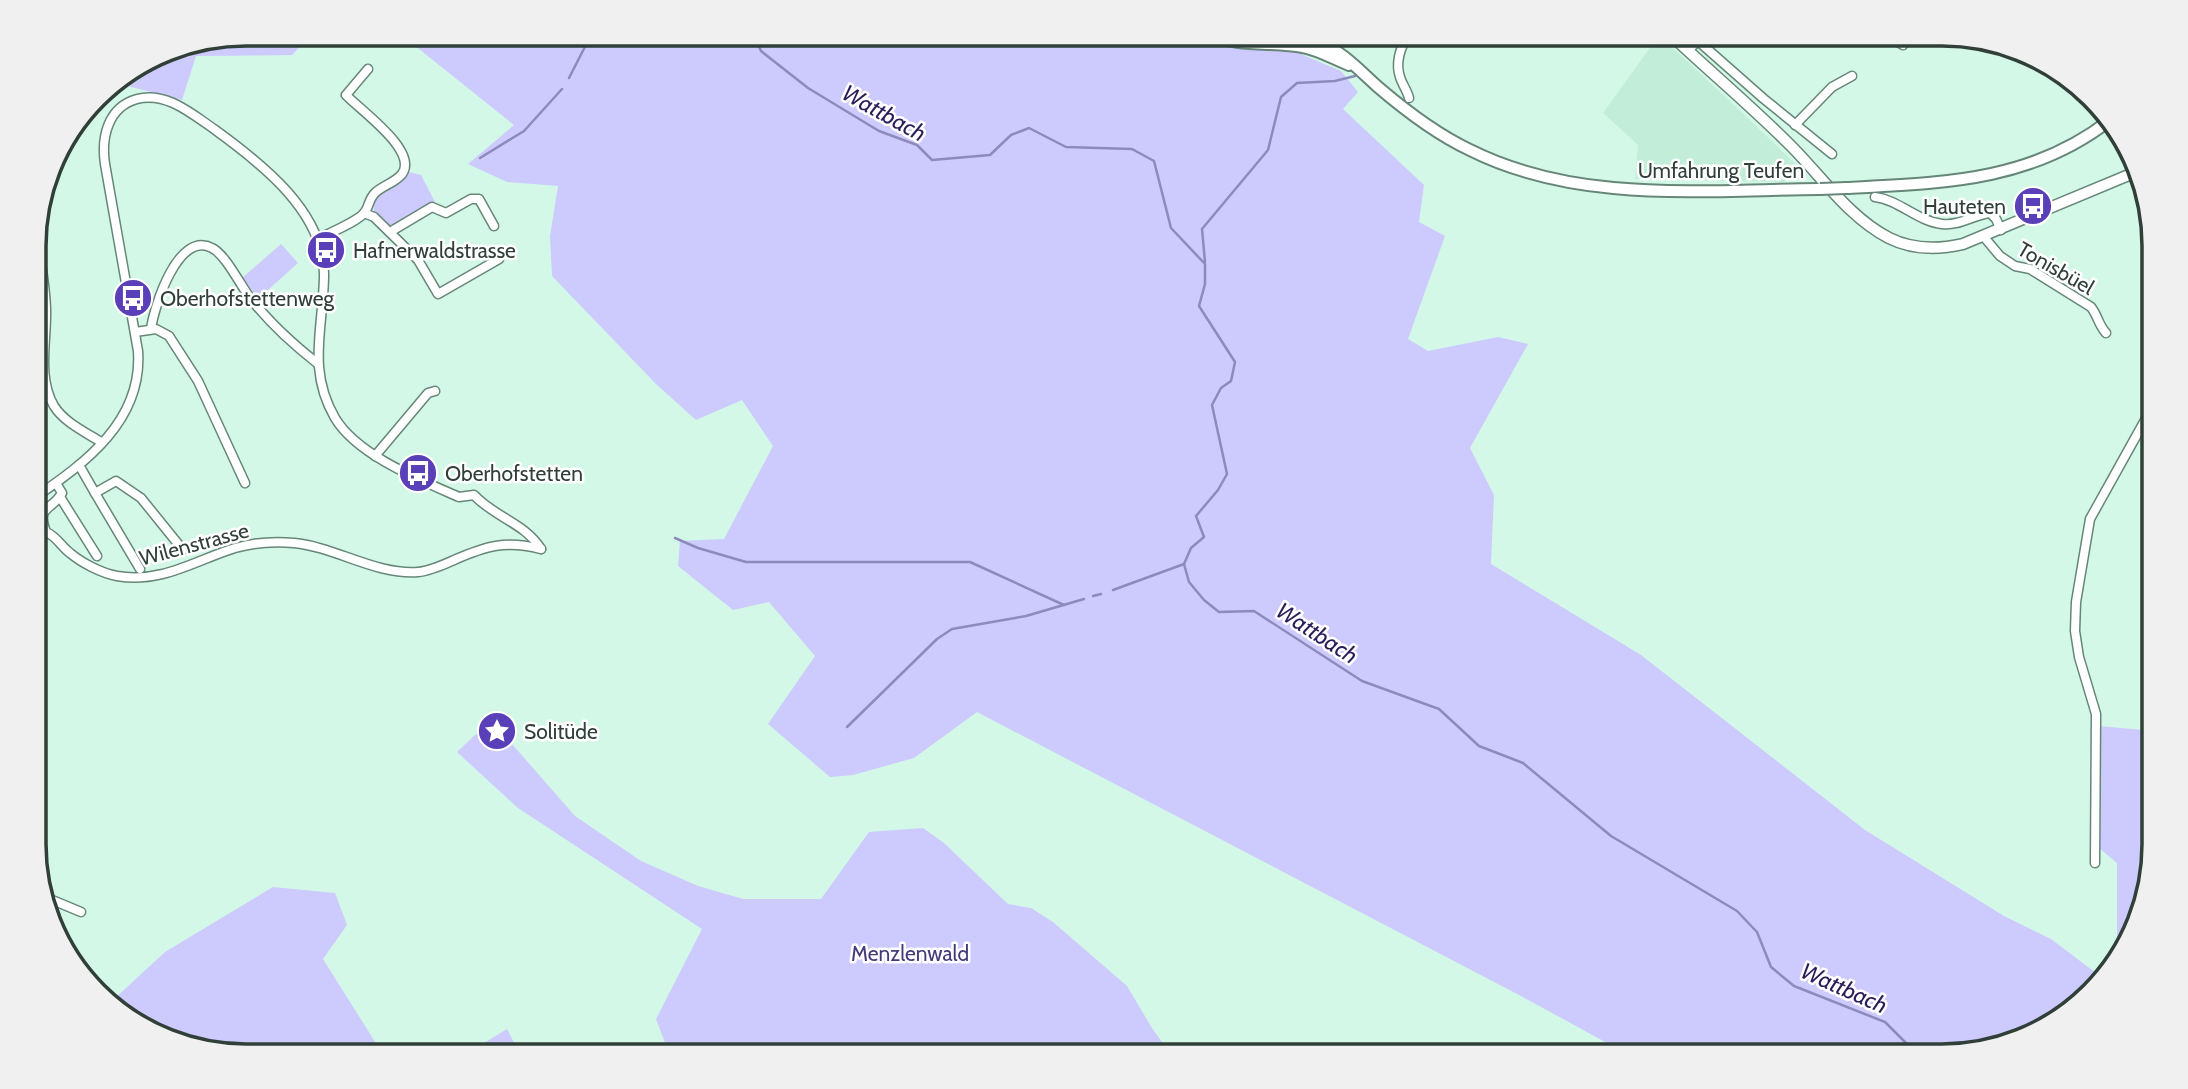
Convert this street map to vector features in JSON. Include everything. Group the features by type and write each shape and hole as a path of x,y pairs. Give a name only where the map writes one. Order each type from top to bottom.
{"main road":[{"name":"Umfahrung Teufen","path":"1322,46 1352,65 1401,106 1451,140 1495,162 1549,179 1590,187 1643,190 1820,189 1940,182 2004,172 2061,151 2102,125"}],"street":[{"path":"1402,46 1398,64 1399,76 1409,98"},
{"path":"1683,46 1789,144 1851,210 1888,237 1914,246 1942,248 1984,237 2129,175"},
{"path":"1688,51 1692,46"},
{"path":"1704,46 1832,154"},
{"path":"318,239 365,214 374,195 404,172 406,163 399,147 387,132 346,95 368,69"},
{"path":"1795,125 1832,87 1852,76"},
{"path":"46,490 79,465 101,442 122,419 134,394 139,362 103,147 109,122 117,111 129,102 148,97 167,101 216,131 279,185 307,219 322,250 324,277 317,363 322,388 337,421 351,438 375,456 428,393 435,391"},
{"path":"1875,197 1884,198 1915,216 1940,224 1954,224 1990,213 2001,230"},
{"path":"390,232 432,207 446,213 471,199 479,199 494,226"},
{"path":"365,214 374,216 418,260 438,294 499,259"},
{"name":"Tonisbüel","path":"1984,237 1991,248 2015,266 2030,270 2091,307 2106,333"},
{"path":"151,329 153,312 167,279 180,258 200,245 211,247 252,300 317,363"},
{"path":"135,332 151,329 169,336 198,381 245,483"},
{"path":"46,383 55,408 68,421 101,442"},
{"path":"2095,863 2096,714 2077,647 2076,602 2090,519 2142,426"},
{"name":"Wilenstrasse","path":"46,532 70,553 96,569 116,576 153,577 177,571 238,547 258,544 295,543 375,566 408,572 422,572 491,545 511,544 541,549 535,539 484,506 474,495 459,497 375,456"},
{"path":"79,465 139,569"},
{"path":"95,493 116,481 141,498 183,550"},
{"path":"56,483 62,493 60,497 97,556"},
{"name":"Wilenstrasse","path":"46,509 60,497"},
{"path":"54,901 81,912"}],"shaded area":[{"path":"1651,46 1671,46 1799,167 1784,182 1635,179 1638,145 1603,113"}],"green space":[{"path":"232,46 301,46 292,55 196,56 182,100 126,85 145,72 169,61 206,49"},
{"path":"415,46 1299,46 1303,55 1341,71 1358,92 1343,109 1424,185 1419,222 1445,236 1408,339 1428,351 1498,337 1528,344 1470,448 1494,495 1491,564 1641,655 1865,830 2004,916 2051,939 2096,973 2075,994 2054,1010 2007,1033 1982,1040 1956,1043 1607,1043 977,712 914,758 853,775 830,777 768,724 815,656 769,602 733,610 678,566 680,541 724,539 773,446 742,400 696,420 656,384 552,276 550,236 558,186 507,182 468,164 514,125"},
{"path":"409,172 421,175 435,202 392,227 374,211 373,200"},
{"path":"281,244 298,263 259,298 242,278"},
{"name":"Menzlenwald","path":"491,720 575,816 641,861 698,886 743,899 821,899 869,832 923,828 944,843 1008,904 1031,908 1053,922 1127,986 1163,1043 665,1044 656,1019 702,929 518,808 457,752"},
{"path":"2099,726 2142,730 2141,870 2132,908 2117,941 2117,863 2099,848"},
{"path":"273,887 335,893 347,925 323,959 376,1044 219,1042 193,1037 157,1023 117,996 165,952"},
{"path":"507,1029 515,1044 484,1044"}],"waterway":[{"path":"569,78 585,46"},
{"name":"Wattbach","path":"759,46 761,51 808,88 879,131 917,145 932,160 990,155 1011,135 1029,128 1066,147 1132,149 1154,161 1171,228 1205,264 1205,284 1199,306 1235,362 1231,381 1221,388 1212,405 1227,474 1218,490 1196,516 1204,537 1191,548 1184,564 1189,582 1204,600 1219,612 1254,611 1362,681 1439,709 1479,746 1523,763 1611,836 1737,911 1757,932 1771,967 1794,986 1885,1022 1906,1043"},
{"path":"1205,262 1202,229 1268,150 1281,97 1297,83 1335,81 1355,76"},
{"path":"480,158 524,131 562,89"},
{"path":"675,538 698,548 746,562 970,562 1064,605"},
{"path":"1113,590 1184,564"},
{"path":"1093,596 1101,594"},
{"path":"847,727 937,639 952,629 1026,616 1084,599"}],"place":[{"name":"Hauteten","path":"2033,206"},
{"name":"Hafnerwaldstrasse","path":"326,250"},
{"name":"Oberhofstettenweg","path":"133,298"},
{"name":"Oberhofstetten","path":"418,473"},
{"name":"Solitüde","path":"497,731"}]}
